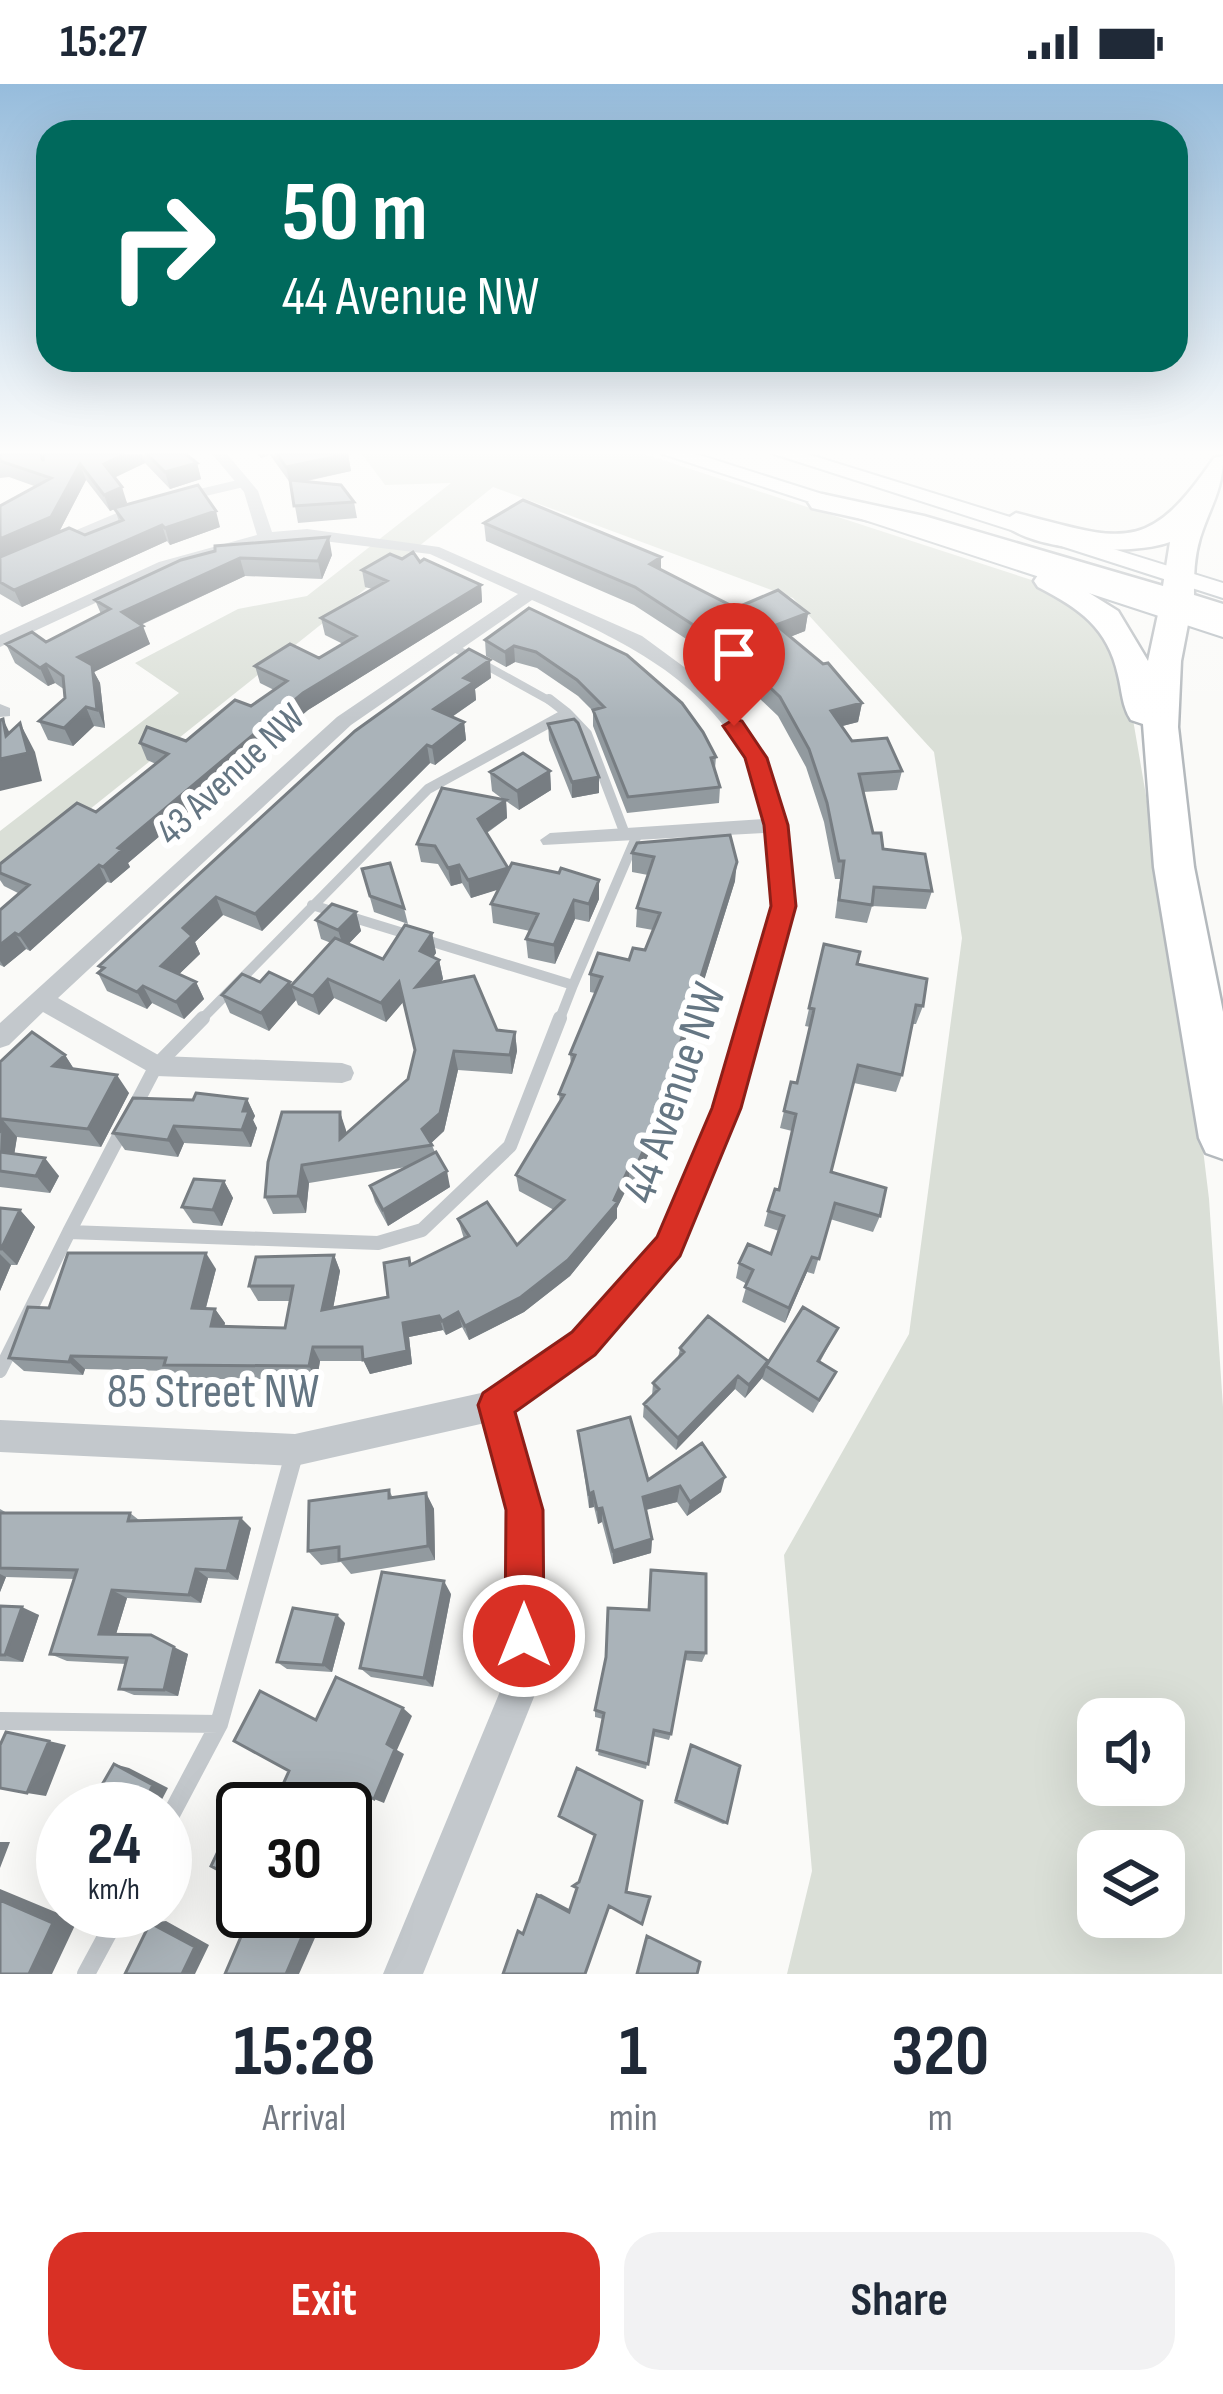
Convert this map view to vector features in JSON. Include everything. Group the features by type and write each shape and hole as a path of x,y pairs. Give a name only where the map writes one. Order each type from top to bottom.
{"highway":[{"path":"985,542 1176,597 1193,616 1220,618"},
{"path":"1184,542 1160,689 1166,803 1223,1138"},
{"path":"997,558 1084,598 1121,632 1132,655 1149,748 1166,803"}],"main road":[{"path":"948,542 997,558 1176,597 1223,591"},
{"path":"1038,542 1176,597"}],"street":[{"name":"44 Avenue NW","path":"4,636 165,566 248,542"},
{"name":"44 Avenue NW","path":"372,542 433,550 637,640 704,690 734,726 756,758 776,825 784,906 726,1108 669,1246 584,1343 496,1405"},
{"name":"43 Avenue NW","path":"0,1038 344,721 532,592"},
{"path":"550,840 776,825"},
{"path":"40,999 156,1066 342,1073"},
{"path":"403,1974 524,1677 525,1510 496,1405"},
{"name":"85 Street NW","path":"0,1436 296,1450 496,1405"}],"lane":[{"path":"69,1232 378,1244 422,1230 510,1146 631,833 586,734 567,713 539,691 451,646"},
{"path":"0,1371 156,1066 428,789 567,713"},
{"path":"312,905 573,985"},
{"path":"188,1782 219,1724 296,1450"},
{"path":"0,1721 219,1724"},
{"path":"86,1974 105,1938"}],"shaded area":[{"path":"376,542 424,542 0,881 0,831 179,693 135,663 238,609 307,596"},
{"path":"642,542 915,542 1068,595 1121,649 1195,1083 1209,1199 1223,1407 1222,1974 787,1974 812,1871 784,1555 909,1334 962,938 934,752 793,598"}],"building":[{"path":"35,542 123,542 14,590 0,582 0,557"},
{"path":"327,542 318,561 240,558 122,612 143,626 78,657 92,665 97,710 86,707 64,728 39,721 65,698 63,676 46,664 40,668 6,644 32,632 46,642 110,609 95,600 181,560 215,551 215,546"},
{"path":"529,542 625,542 661,557 650,564 736,608 778,590 808,613 776,625 823,664 828,663 862,703 831,711 852,741 887,738 902,771 859,774 873,833 881,833 883,849 925,854 932,891 874,887 872,905 839,900 844,861 839,861 809,749 780,697 738,657 745,655 706,624 698,628 635,587"},
{"path":"413,552 420,562 424,559 481,585 303,693 118,848 122,850 103,867 99,865 19,935 15,933 0,945 0,910 29,885 0,873 0,864 77,803 96,812 168,754 140,743 147,727 186,741 235,700 251,706 287,681 255,666 290,644 319,658 356,636 321,618 387,581 362,570 390,554 402,559"},
{"path":"529,608 627,655 682,703 716,757 711,758 720,787 628,797 593,710 604,707 577,680 536,652 514,646 505,652 485,640"},
{"path":"469,649 490,660 464,678 474,682 434,709 464,722 432,747 427,745 255,914 216,897 183,928 192,936 161,966 196,982 176,1002 143,986 137,992 98,973 104,968 99,966 355,731"},
{"path":"3,719 6,736 20,723 28,753 0,759"},
{"path":"574,719 599,777 572,782 548,724"},
{"path":"523,753 550,771 517,791 490,772"},
{"path":"442,788 506,800 478,819 508,868 468,880 459,865 448,868 435,846 417,844"},
{"path":"730,835 737,862 653,1130 635,1169 629,1168 614,1200 618,1202 568,1260 521,1297 465,1326 458,1312 442,1321 439,1316 403,1323 407,1351 363,1360 362,1347 313,1347 309,1366 164,1365 166,1358 71,1356 69,1362 9,1358 28,1307 49,1308 68,1253 206,1253 192,1308 215,1309 211,1326 285,1328 293,1286 249,1286 256,1257 334,1255 322,1310 388,1297 384,1263 409,1258 410,1265 469,1236 458,1219 487,1202 517,1245 564,1200 516,1175 564,1095 559,1094 575,1055 570,1054 602,977 590,974 598,953 629,960 633,948 645,950 660,913 637,908 654,857 632,853 637,843"},
{"path":"390,863 404,908 370,896 362,869"},
{"path":"512,863 559,873 561,868 599,880 589,904 574,900 554,945 526,939 538,914 491,904"},
{"path":"332,904 356,912 338,930 316,920"},
{"path":"405,925 432,933 420,951 439,960 416,987 474,976 497,1030 515,1032 510,1055 454,1051 440,1113 422,1129 432,1145 302,1165 298,1196 265,1197 268,1162 282,1112 340,1112 340,1139 408,1079 415,1050 399,982 381,1003 328,979 313,996 291,986 335,938 383,959"},
{"path":"824,944 860,952 857,964 927,979 923,1006 916,1005 902,1075 858,1065 831,1172 886,1188 880,1216 835,1203 819,1259 812,1257 789,1308 745,1287 753,1270 739,1263 748,1244 771,1254 784,1216 768,1211 775,1189 779,1190 796,1114 784,1111 791,1082 797,1083"},
{"path":"269,972 290,982 261,1013 222,995 242,974 260,982"},
{"path":"32,1032 65,1055 53,1066 117,1075 88,1129 2,1119 0,1133 0,1062"},
{"path":"196,1093 247,1099 243,1111 249,1111 242,1130 174,1126 168,1140 113,1133 133,1098 193,1100"},
{"path":"0,1152 45,1158 36,1176 0,1171"},
{"path":"436,1152 447,1171 383,1210 370,1186"},
{"path":"194,1179 224,1181 213,1210 182,1207"},
{"path":"0,1208 20,1210 1,1249 0,1249"},
{"path":"803,1307 838,1328 818,1361 836,1372 819,1400 766,1366"},
{"path":"708,1316 768,1361 749,1385 738,1376 678,1438 644,1404 659,1389 653,1383 684,1352 680,1348"},
{"path":"630,1417 648,1480 702,1443 725,1477 690,1502 680,1486 643,1497 652,1539 613,1551 602,1508 597,1509 593,1492 589,1494 578,1431"},
{"path":"389,1490 389,1498 426,1493 428,1546 339,1560 339,1547 308,1551 309,1501"},
{"path":"0,1513 130,1513 128,1521 241,1518 227,1571 196,1569 189,1595 112,1590 99,1634 151,1635 174,1647 164,1690 119,1689 127,1658 50,1654 77,1570 0,1568"},
{"path":"651,1570 706,1574 706,1653 686,1652 671,1734 654,1730 648,1764 597,1750 604,1713 595,1710 606,1657 608,1608 649,1610"},
{"path":"382,1572 444,1581 424,1678 360,1668"},
{"path":"0,1606 22,1607 5,1655 0,1655"},
{"path":"293,1608 337,1615 323,1665 277,1662"},
{"path":"336,1677 403,1708 387,1744 395,1749 374,1799 372,1782 284,1782 289,1771 234,1741 260,1691 316,1720"},
{"path":"6,1732 49,1741 27,1793 0,1788 0,1745"},
{"path":"691,1745 740,1766 727,1823 676,1800"},
{"path":"114,1764 147,1782 104,1782"},
{"path":"577,1768 642,1801 626,1892 650,1897 642,1924 609,1906 585,1974 503,1974 537,1895 569,1912 577,1888 573,1886 579,1882 595,1835 559,1816"},
{"path":"0,1900 36,1916 36,1938 46,1938 29,1974 0,1974"},
{"path":"647,1936 700,1962 697,1974 637,1974"},
{"path":"143,1938 178,1938 195,1947 182,1974 125,1974"},
{"path":"240,1938 301,1938 286,1974 225,1974"}],"route":[{"path":"524,1636 525,1510 496,1405 584,1343 669,1246 726,1108 784,906 776,825 756,758 734,726"}]}
